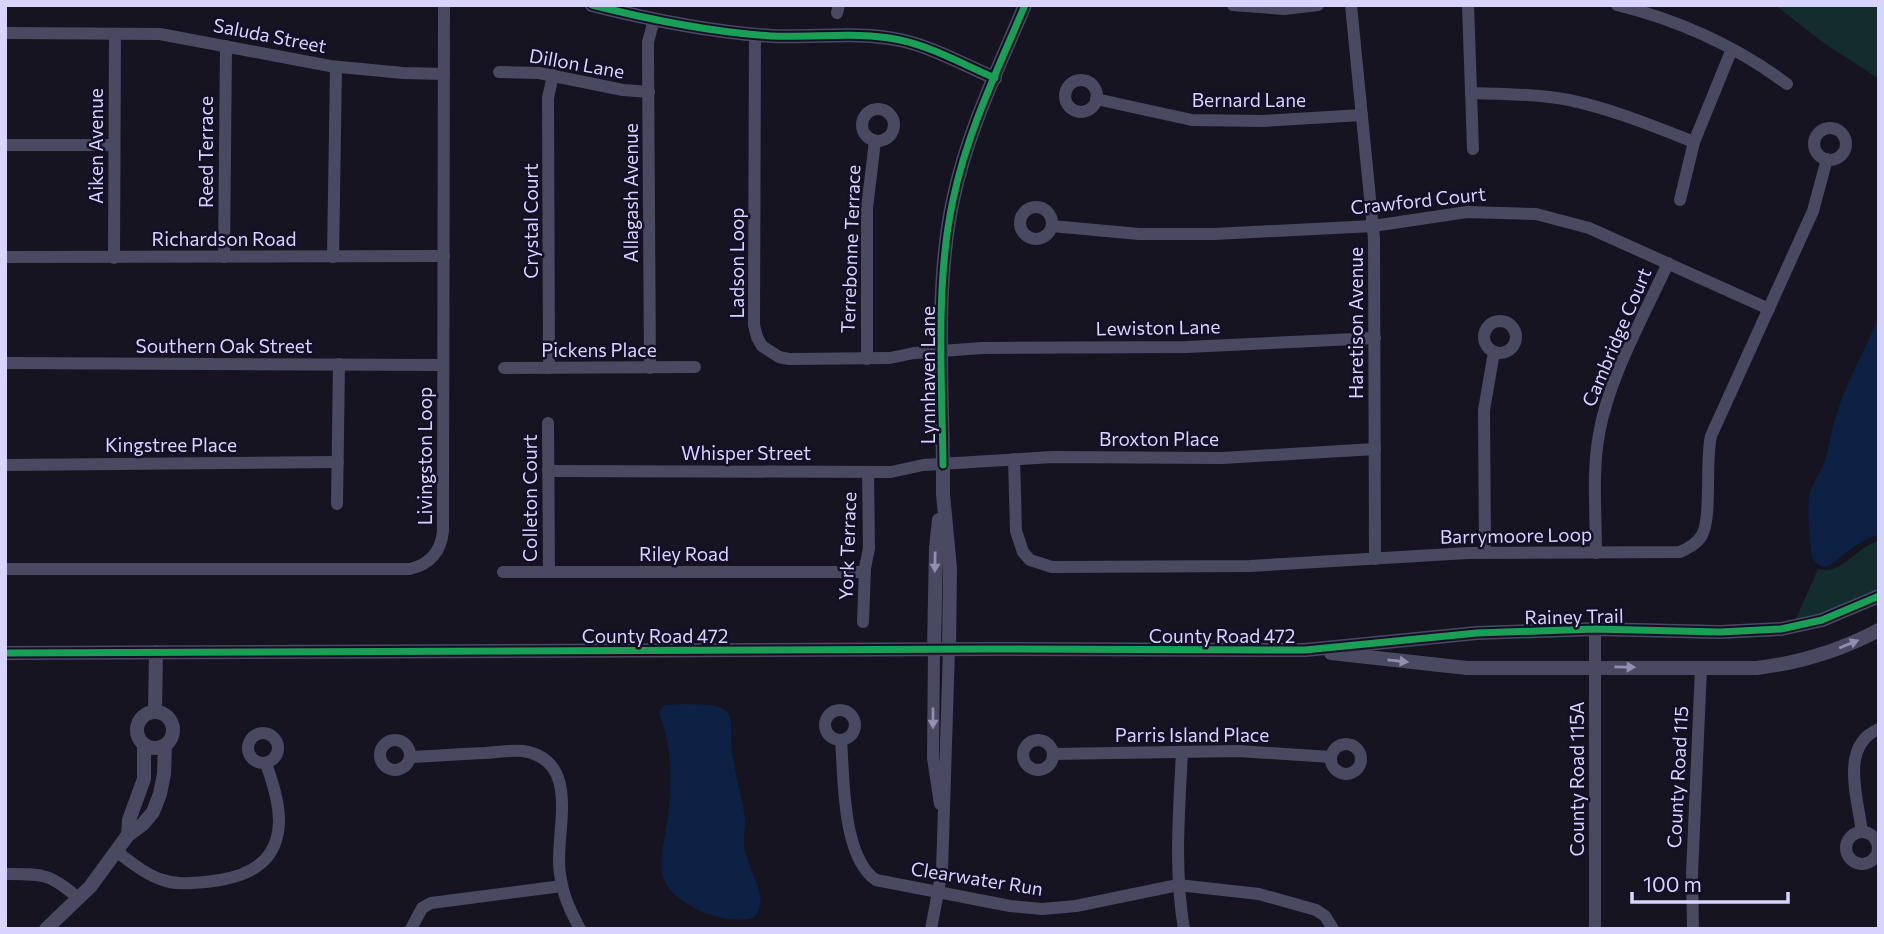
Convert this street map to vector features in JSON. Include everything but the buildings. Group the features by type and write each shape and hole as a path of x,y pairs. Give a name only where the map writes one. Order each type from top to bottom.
{"street":[{"name":"Livingston Loop","path":"5,569 410,569 420,567 434,556 442,540 444,5"},
{"path":"592,5 681,26 755,35 900,40 995,78"},
{"name":"Lynnhaven Lane","path":"949,649 950,569 943,494 945,256 952,201 971,135 1025,5"},
{"path":"1233,5 1284,9 1318,5"},
{"name":"Haretison Avenue","path":"1351,5 1373,226 1375,559"},
{"path":"1468,5 1473,149"},
{"path":"1617,5 1671,22 1732,49 1787,84"},
{"name":"Allagash Avenue","path":"649,368 648,42 654,20"},
{"name":"Saluda Street","path":"5,33 160,34 336,67 444,74"},
{"name":"Aiken Avenue","path":"114,258 115,35"},
{"name":"Ladson Loop","path":"755,35 754,325 762,346 779,357 867,359 943,351"},
{"name":"Reed Terrace","path":"224,257 226,47"},
{"path":"1680,200 1693,142 1732,49"},
{"path":"333,257 336,67"},
{"name":"Dillon Lane","path":"499,72 553,75 623,90 649,92"},
{"name":"Crystal Court","path":"549,368 548,98 553,75"},
{"path":"1471,93 1539,96 1581,103 1626,116 1693,142"},
{"name":"Bernard Lane","path":"1096,99 1192,120 1262,121 1362,115"},
{"name":"Terrebonne Terrace","path":"867,359 867,208 875,141"},
{"path":"5,145 114,145"},
{"name":"Barrymoore Loop","path":"1014,459 1018,542 1030,560 1040,565 1204,567 1485,553 1680,552 1689,548 1703,535 1707,514 1707,462 1711,436 1813,211 1828,159"},
{"name":"Crawford Court","path":"1052,226 1175,235 1373,226 1458,212 1536,214 1589,228 1769,309"},
{"name":"Richardson Road","path":"5,257 444,257"},
{"name":"Cambridge Court","path":"1596,553 1596,457 1603,415 1612,388 1668,263"},
{"name":"Lewiston Lane","path":"943,351 1012,347 1200,346 1375,338"},
{"path":"1485,553 1484,410 1494,352"},
{"name":"Southern Oak Street","path":"5,363 443,365"},
{"path":"338,504 339,365"},
{"name":"Pickens Place","path":"504,368 695,367"},
{"name":"Colleton Court","path":"548,423 549,572"},
{"name":"Broxton Place","path":"943,465 1053,457 1222,458 1375,449"},
{"name":"Kingstree Place","path":"5,464 338,462"},
{"name":"Whisper Street","path":"548,471 868,472 943,465"},
{"name":"York Terrace","path":"863,622 864,572 869,548 868,472"},
{"name":"Lynnhaven Lane","path":"934,649 936,548 943,494"},
{"name":"Riley Road","path":"503,572 864,572"},
{"name":"Rainey Trail","path":"1306,650 1477,633 1595,629 1720,632 1781,629 1822,620 1879,596"},
{"name":"County Road 115A","path":"1595,629 1595,929"},
{"path":"1306,650 1467,668 1777,666 1829,652 1879,629"},
{"path":"934,649 933,758 944,821"},
{"path":"931,929 942,871 949,649"},
{"name":"County Road 472","path":"5,653 1306,650"},
{"path":"155,711 156,652"},
{"name":"County Road 115","path":"1693,929 1692,874 1701,668"},
{"path":"46,929 90,887 128,835 153,812 163,778 165,746 172,737 173,725 166,715 155,711 144,715 137,724 137,736 144,745 154,748 165,746"},
{"path":"1862,832 1855,755 1861,741 1879,729"},
{"name":"Clearwater Run","path":"841,740 845,800 855,853 867,874 876,880 1010,906 1042,909 1076,906 1178,885 1270,897 1316,911 1325,916 1333,929"},
{"path":"128,835 129,820 144,774 144,745"},
{"path":"411,757 520,751 539,755 549,762 561,781 559,864 562,886 566,904 580,929"},
{"name":"Parris Island Place","path":"1053,754 1239,751 1331,757"},
{"path":"1182,752 1177,853 1184,929"},
{"path":"117,852 147,873 172,883 226,880 251,872 270,852 279,830 276,803 266,764"},
{"path":"144,774 163,778"},
{"path":"5,874 47,876 58,881 78,898"},
{"path":"411,929 422,908 431,903 562,886"}],"green space":[{"path":"1775,5 1879,5 1879,79 1821,41"},
{"path":"1879,541 1879,589 1821,614 1795,621 1818,569 1827,570 1842,565 1863,548"}],"water":[{"path":"1879,315 1879,535 1860,543 1832,564 1821,566 1812,558 1808,505 1810,493 1824,463 1845,390"},
{"path":"665,705 718,707 727,712 730,718 732,752 745,817 746,854 760,893 759,910 753,918 727,919 701,911 683,901 664,879 661,867 669,807 670,770 666,737 659,712"}],"cycle path":[{"path":"592,5 726,32 771,36 884,37 912,43 995,78"},
{"path":"943,465 942,298 947,232 966,150 1025,5"},
{"path":"5,653 1305,650 1477,633 1595,629 1720,632 1781,629 1822,620 1879,596"}]}
